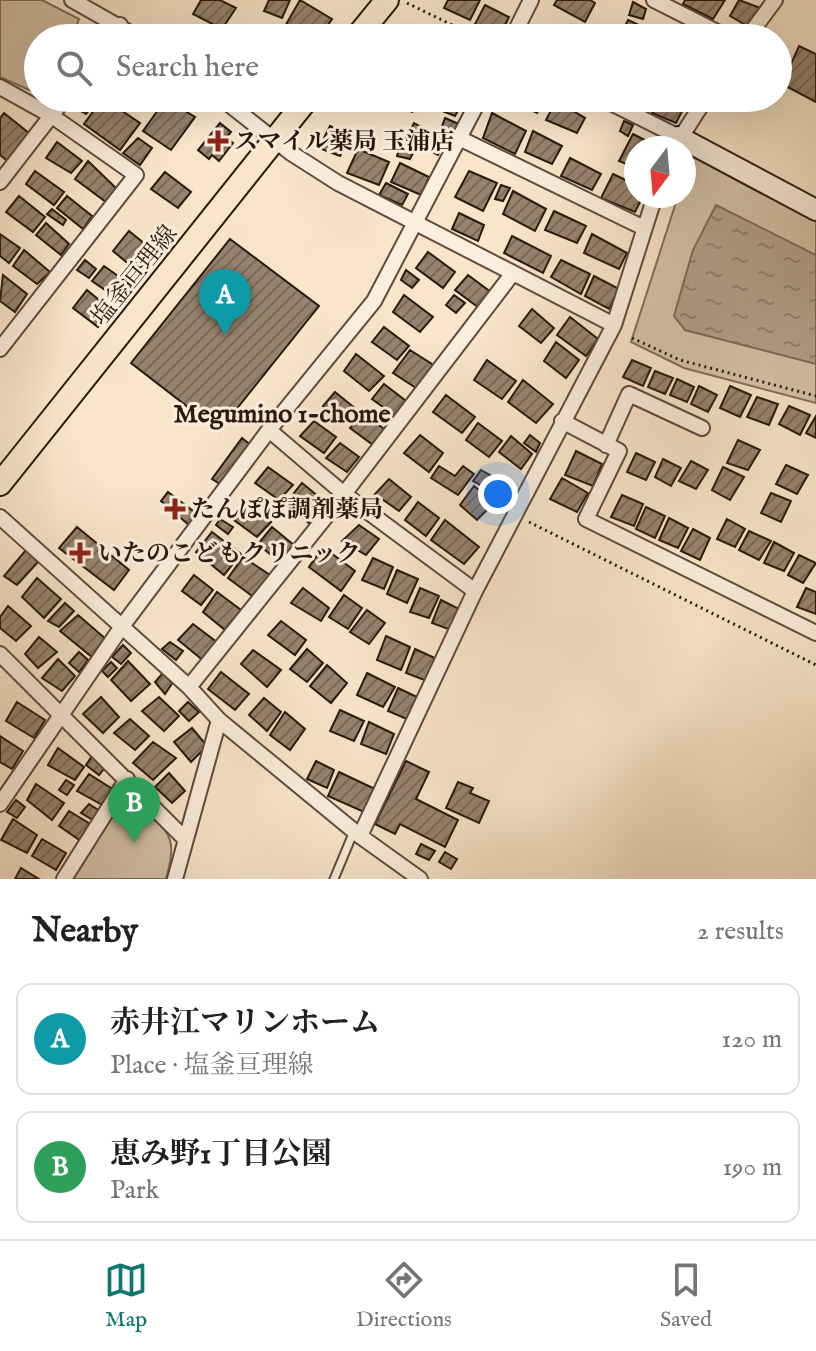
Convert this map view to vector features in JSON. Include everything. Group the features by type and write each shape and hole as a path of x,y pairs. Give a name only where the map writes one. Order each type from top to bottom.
{"main road":[{"path":"367,24 387,0"},
{"name":"塩釜亘理線","path":"0,484 297,112"}],"street":[{"path":"72,0 118,24"},
{"path":"519,24 531,0"},
{"path":"654,0 701,24"},
{"path":"757,24 775,0"},
{"path":"0,87 24,100"},
{"path":"0,349 136,175 45,112"},
{"path":"0,182 55,112"},
{"path":"239,112 338,183 414,225 614,325"},
{"path":"0,804 123,625 269,430 374,301 473,112"},
{"path":"625,112 667,136"},
{"path":"681,136 697,112"},
{"path":"459,138 642,227"},
{"path":"696,151 816,210"},
{"path":"357,834 475,591 614,325 650,208"},
{"path":"189,687 344,494 513,273"},
{"path":"606,445 629,394 702,428"},
{"path":"562,421 619,451 586,519 816,633"},
{"path":"269,430 344,494 475,591"},
{"path":"0,517 123,625 219,720 357,834 420,879"},
{"path":"0,654 61,711 185,839"},
{"path":"175,879 219,720"},
{"path":"64,879 127,779"}],"lane":[{"path":"334,879 357,834"}],"path":[{"path":"400,0 450,24"},
{"path":"632,338 680,360 816,396"},
{"path":"514,515 816,665"}],"shaded area":[{"path":"0,0 42,0 79,19 77,24 24,24 24,88 0,77"},
{"path":"696,157 816,221 816,403 684,368 631,342 674,208 696,208"},
{"path":"121,801 138,801 168,836 171,852 166,879 73,879"}],"water":[{"path":"716,205 816,255 816,364 685,330 674,316 693,250"}],"building":[{"path":"201,0 220,0 236,8 225,24 212,24 193,14"},
{"path":"269,0 290,0 282,18 264,11"},
{"path":"300,0 332,19 329,24 286,24"},
{"path":"448,0 480,0 470,20 444,8"},
{"path":"557,0 590,0 595,3 585,22 554,5"},
{"path":"685,0 725,0 713,19 683,4"},
{"path":"739,0 763,9 751,24 744,24 730,16"},
{"path":"633,2 646,9 643,19 629,15"},
{"path":"485,5 509,17 506,24 475,24"},
{"path":"799,46 816,54 816,102 792,89 792,62"},
{"path":"93,112 124,112 140,123 120,150 84,124"},
{"path":"157,112 187,112 195,117 171,150 143,131"},
{"path":"550,112 575,112 585,118 577,133 546,120"},
{"path":"652,112 682,112 676,123"},
{"path":"4,113 30,134 9,162 0,155 0,118"},
{"path":"492,113 526,131 515,154 483,138"},
{"path":"445,118 461,125 454,138 440,132"},
{"path":"624,121 633,125 628,136 620,131"},
{"path":"220,123 231,132 226,138 233,143 219,161 212,155 209,159 198,150"},
{"path":"414,123 446,141 438,155 405,139"},
{"path":"330,126 350,137 340,156 319,148"},
{"path":"533,131 562,146 552,164 525,152"},
{"path":"138,138 152,148 140,165 123,153"},
{"path":"57,142 82,161 71,173 46,158"},
{"path":"401,142 415,149 410,159 397,156"},
{"path":"358,149 389,162 379,185 347,173"},
{"path":"570,158 601,174 592,190 561,176"},
{"path":"88,161 116,188 106,202 75,179"},
{"path":"400,163 429,177 421,195 391,182"},
{"path":"35,171 64,192 54,205 26,184"},
{"path":"469,171 497,183 483,211 455,197"},
{"path":"165,172 191,192 178,208 151,189"},
{"path":"613,174 624,179 624,207 601,198"},
{"path":"386,183 408,194 402,205 379,195"},
{"path":"501,185 510,188 503,201 495,199"},
{"path":"513,191 546,209 535,231 503,214"},
{"path":"19,196 45,217 33,232 6,212"},
{"path":"67,196 92,216 83,229 57,208"},
{"path":"52,209 66,220 63,225 47,214"},
{"path":"554,211 586,226 577,243 545,230"},
{"path":"459,213 484,225 478,241 452,229"},
{"path":"46,223 69,244 61,255 36,235"},
{"path":"129,231 155,252 137,271 113,251"},
{"path":"0,234 20,248 9,263 0,256"},
{"path":"592,234 627,253 619,269 584,253"},
{"path":"512,236 551,256 543,273 504,253"},
{"path":"230,239 319,306 219,431 131,363"},
{"path":"24,250 50,272 37,284 13,266"},
{"path":"428,252 455,272 443,288 416,268"},
{"path":"85,260 96,269 89,278 77,270"},
{"path":"561,260 590,274 581,294 551,277"},
{"path":"104,266 132,286 121,301 92,281"},
{"path":"406,270 419,280 412,288 401,280"},
{"path":"3,275 27,294 15,312 0,301"},
{"path":"468,275 492,293 479,308 455,290"},
{"path":"594,276 619,289 609,309 585,296"},
{"path":"87,290 111,310 98,327 73,308"},
{"path":"404,295 433,317 420,332 393,312"},
{"path":"454,295 465,303 456,313 446,305"},
{"path":"532,309 554,328 541,343 519,326"},
{"path":"570,317 598,339 586,356 557,335"},
{"path":"384,327 409,346 397,360 372,342"},
{"path":"556,342 579,360 566,378 544,361"},
{"path":"410,350 435,366 416,388 393,373"},
{"path":"356,354 384,376 369,391 344,371"},
{"path":"487,360 516,381 502,399 474,380"},
{"path":"632,360 651,368 643,386 623,377"},
{"path":"655,371 673,378 665,394 648,387"},
{"path":"677,379 694,387 687,402 670,395"},
{"path":"523,380 553,404 536,423 508,402"},
{"path":"384,384 406,401 394,415 372,399"},
{"path":"699,386 717,395 708,412 691,404"},
{"path":"730,386 751,395 740,417 720,408"},
{"path":"335,392 356,409 344,421 323,406"},
{"path":"446,395 475,417 462,433 433,412"},
{"path":"757,397 778,404 769,425 747,417"},
{"path":"789,406 810,415 800,435 779,424"},
{"path":"362,412 384,429 373,445 350,428"},
{"path":"816,416 816,438 806,433"},
{"path":"314,421 336,437 324,453 300,436"},
{"path":"478,423 502,441 489,457 466,440"},
{"path":"420,435 443,453 429,472 404,453"},
{"path":"530,435 540,443 536,452 524,443"},
{"path":"511,436 532,454 521,469 499,452"},
{"path":"242,438 253,447 223,486 212,479"},
{"path":"738,440 760,450 748,470 727,463"},
{"path":"340,443 359,457 347,472 326,458"},
{"path":"576,451 602,464 593,486 565,475"},
{"path":"636,453 655,462 646,480 627,472"},
{"path":"663,459 681,468 671,486 655,477"},
{"path":"691,461 708,470 696,489 679,481"},
{"path":"786,465 808,475 797,494 776,484"},
{"path":"439,466 455,476 463,466 474,474 458,495 431,478"},
{"path":"268,467 293,485 279,500 255,483"},
{"path":"723,467 744,477 730,500 712,490"},
{"path":"481,470 490,475 482,486 473,481"},
{"path":"562,478 588,493 577,512 550,499"},
{"path":"389,479 411,497 399,511 375,494"},
{"path":"302,483 329,505 311,525 286,503"},
{"path":"474,486 494,503 477,520 460,505"},
{"path":"168,492 197,514 189,525 161,501"},
{"path":"771,493 791,501 781,522 761,513"},
{"path":"622,495 643,504 634,526 611,517"},
{"path":"418,502 439,518 426,536 405,520"},
{"path":"248,504 271,522 257,537 234,520"},
{"path":"646,507 665,516 655,538 636,529"},
{"path":"669,518 688,528 678,548 659,540"},
{"path":"220,519 233,527 228,534 216,525"},
{"path":"727,519 745,529 735,547 717,539"},
{"path":"445,520 479,547 464,564 431,540"},
{"path":"359,525 379,539 366,555 342,541"},
{"path":"77,527 129,570 114,590 59,548"},
{"path":"272,527 295,546 282,564 258,544"},
{"path":"693,529 710,538 700,560 681,551"},
{"path":"749,531 771,541 759,560 739,550"},
{"path":"212,532 241,554 224,575 196,552"},
{"path":"774,542 794,553 784,571 764,563"},
{"path":"323,547 355,571 341,591 309,567"},
{"path":"26,550 38,562 17,585 4,576"},
{"path":"799,555 816,563 803,583 788,575"},
{"path":"243,557 270,575 252,596 228,578"},
{"path":"373,558 393,567 384,589 362,580"},
{"path":"397,570 418,579 407,603 387,594"},
{"path":"194,575 213,590 201,605 182,591"},
{"path":"37,578 61,599 44,618 22,597"},
{"path":"303,588 329,608 321,621 291,603"},
{"path":"420,588 439,596 429,618 410,612"},
{"path":"806,588 816,592 816,614 797,607"},
{"path":"217,592 241,610 225,630 203,612"},
{"path":"344,595 362,608 348,629 329,617"},
{"path":"441,600 459,609 451,630 432,623"},
{"path":"65,603 74,611 59,627 48,621"},
{"path":"8,606 31,626 16,641 0,628 0,617"},
{"path":"367,610 385,623 369,644 350,632"},
{"path":"78,615 107,640 92,657 60,631"},
{"path":"281,621 306,640 295,655 268,635"},
{"path":"193,624 218,643 204,661 178,640"},
{"path":"386,636 410,647 401,670 377,660"},
{"path":"39,637 57,652 38,668 25,654"},
{"path":"170,642 183,651 176,660 162,649"},
{"path":"123,645 131,653 121,664 112,657"},
{"path":"307,649 323,663 307,682 290,669"},
{"path":"415,649 437,659 427,681 406,673"},
{"path":"253,650 281,670 267,687 241,664"},
{"path":"79,652 88,660 79,672 69,663"},
{"path":"58,659 75,676 62,691 42,678"},
{"path":"128,661 150,684 131,701 111,680"},
{"path":"111,662 117,668 108,677 102,671"},
{"path":"327,665 347,683 331,703 310,686"},
{"path":"221,672 249,694 235,710 208,689"},
{"path":"163,673 173,682 165,694 155,682"},
{"path":"367,673 395,687 383,707 357,695"},
{"path":"398,688 419,698 409,720 388,711"},
{"path":"101,697 119,717 103,733 83,714"},
{"path":"159,697 179,716 164,731 142,711"},
{"path":"264,698 281,712 267,731 249,715"},
{"path":"17,702 45,720 34,738 6,721"},
{"path":"188,702 199,712 189,721 179,711"},
{"path":"340,710 364,721 354,741 330,731"},
{"path":"285,712 305,729 290,750 270,735"},
{"path":"130,719 149,736 135,750 114,733"},
{"path":"369,722 394,734 386,754 361,744"},
{"path":"192,728 207,746 191,762 174,742"},
{"path":"0,736 23,751 12,769 0,762"},
{"path":"153,742 176,758 153,780 133,763"},
{"path":"58,748 84,767 75,780 48,765"},
{"path":"92,756 106,766 99,775 86,765"},
{"path":"316,761 334,770 327,788 307,779"},
{"path":"406,761 429,772 416,799 458,820 445,847 400,824 395,834 375,824"},
{"path":"339,772 375,789 364,812 328,796"},
{"path":"169,773 185,791 172,803 155,787"},
{"path":"89,774 114,790 104,806 77,791"},
{"path":"66,780 74,785 67,795 59,790"},
{"path":"458,782 473,788 470,793 489,801 479,823 446,808"},
{"path":"36,784 64,803 52,820 27,800"},
{"path":"16,800 25,807 17,818 7,812"},
{"path":"89,804 100,811 93,820 81,813"},
{"path":"69,811 92,825 81,841 59,826"},
{"path":"13,819 37,835 27,853 1,840"},
{"path":"42,839 66,853 56,870 32,856"},
{"path":"421,844 435,851 429,860 416,854"},
{"path":"445,852 457,859 451,869 439,862"},
{"path":"21,868 39,879 15,879"}],"place":[{"name":"スマイル薬局 玉浦店","path":"218,141"},
{"name":"赤井江マリンホーム","path":"225,335"},
{"name":"たんぽぽ調剤薬局","path":"175,509"},
{"name":"いたのこどもクリニック","path":"80,553"},
{"name":"恵み野1丁目公園","path":"134,843"}],"district":[{"name":"Megumino 1-chome","path":"282,413"}]}
